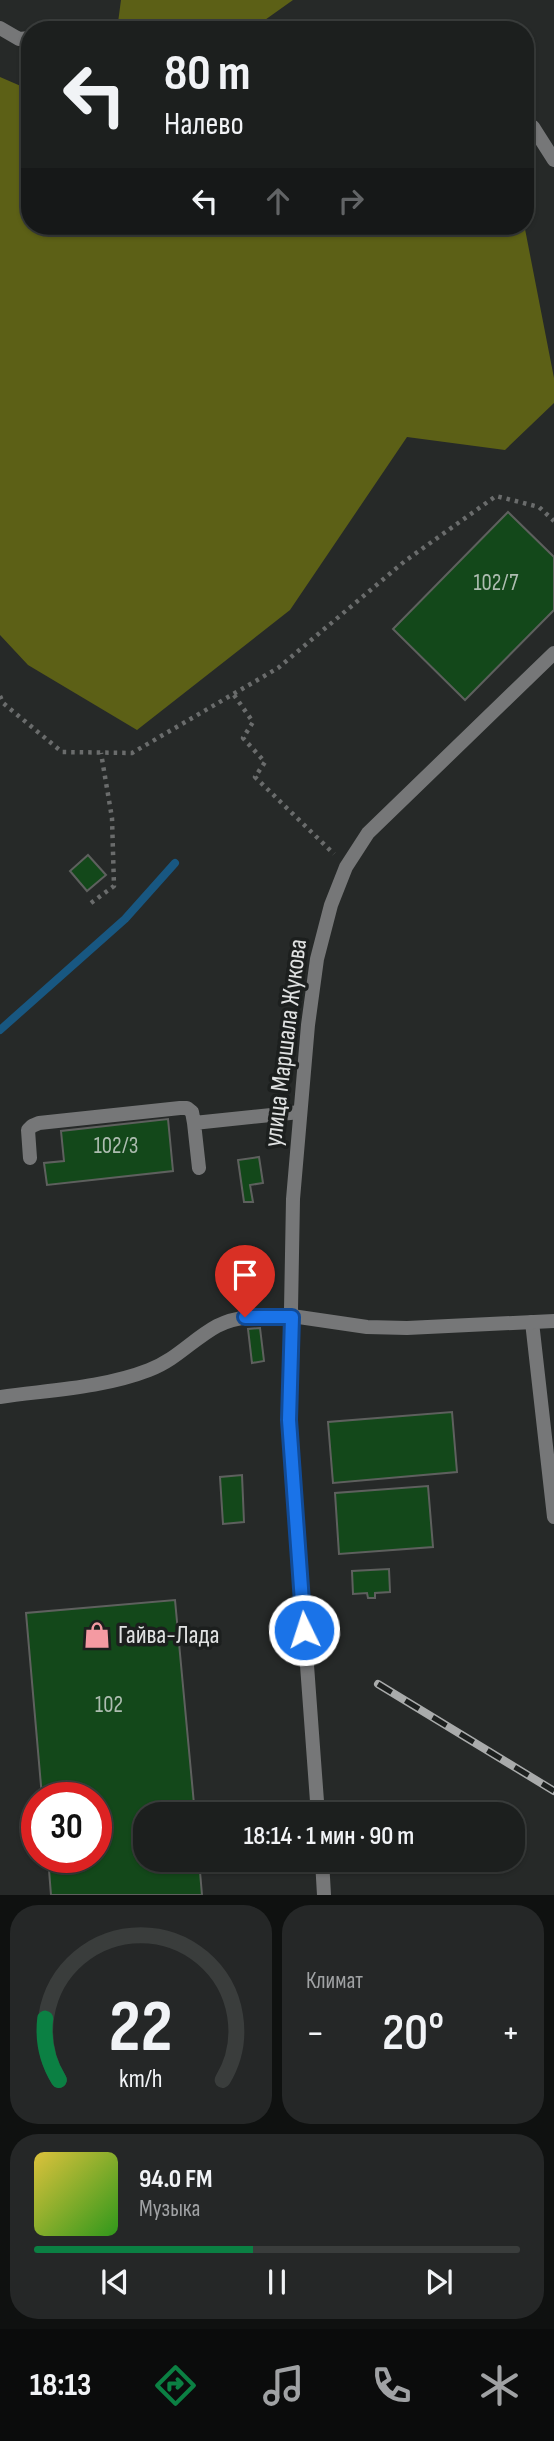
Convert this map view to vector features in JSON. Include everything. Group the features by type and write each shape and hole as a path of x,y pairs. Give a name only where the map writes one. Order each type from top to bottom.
{"street":[{"path":"0,28 21,39"},
{"path":"534,129 554,160"},
{"name":"улица Маршала Жукова","path":"317,1802 289,1420 293,1199 308,1025 317,959 331,905 346,867 368,833 554,653"},
{"path":"30,1158 28,1130 38,1123 187,1108 192,1112 199,1168"},
{"path":"194,1123 300,1112"},
{"path":"0,1397 131,1376 168,1361 216,1327 231,1320 259,1316 292,1317 366,1327 407,1328 554,1321"},
{"path":"532,1322 554,1517"},
{"path":"322,1872 324,1895"}],"path":[{"path":"0,696 3,703 62,752 132,753 278,668 405,561 496,496 539,507 554,521"},
{"path":"234,695 253,722 243,738 265,762 255,777 346,867"},
{"path":"91,903 114,886 112,818 101,753"}],"shaded area":[{"path":"121,0 293,0 264,21 118,21"},
{"path":"0,77 21,86 21,235 526,235 554,378 554,403 505,450 407,437 290,610 137,730 28,665 0,635"}],"building":[{"path":"508,512 554,557 554,610 465,700 393,629"},
{"path":"88,855 106,875 87,891 70,871"},
{"path":"168,1119 173,1171 47,1185 44,1163 64,1161 61,1131"},
{"path":"259,1157 263,1183 250,1185 253,1202 244,1202 238,1160"},
{"path":"260,1328 264,1361 252,1363 248,1329"},
{"path":"452,1412 457,1472 333,1483 328,1422"},
{"path":"242,1475 244,1522 223,1524 220,1477"},
{"path":"428,1486 433,1547 339,1554 335,1493"},
{"path":"389,1569 390,1592 375,1593 375,1598 368,1598 367,1593 353,1594 352,1571"},
{"path":"175,1600 194,1802 133,1802 133,1872 200,1872 202,1895 51,1895 49,1873 112,1873 112,1782 41,1782 26,1613"}],"waterway":[{"path":"0,1030 125,919 175,863"}],"railway":[{"path":"378,1684 554,1791"}],"place":[{"name":"Гайва-Лада","path":"97,1635"}],"route":[{"path":"245,1317 292,1317 289,1420 304,1630"}]}
